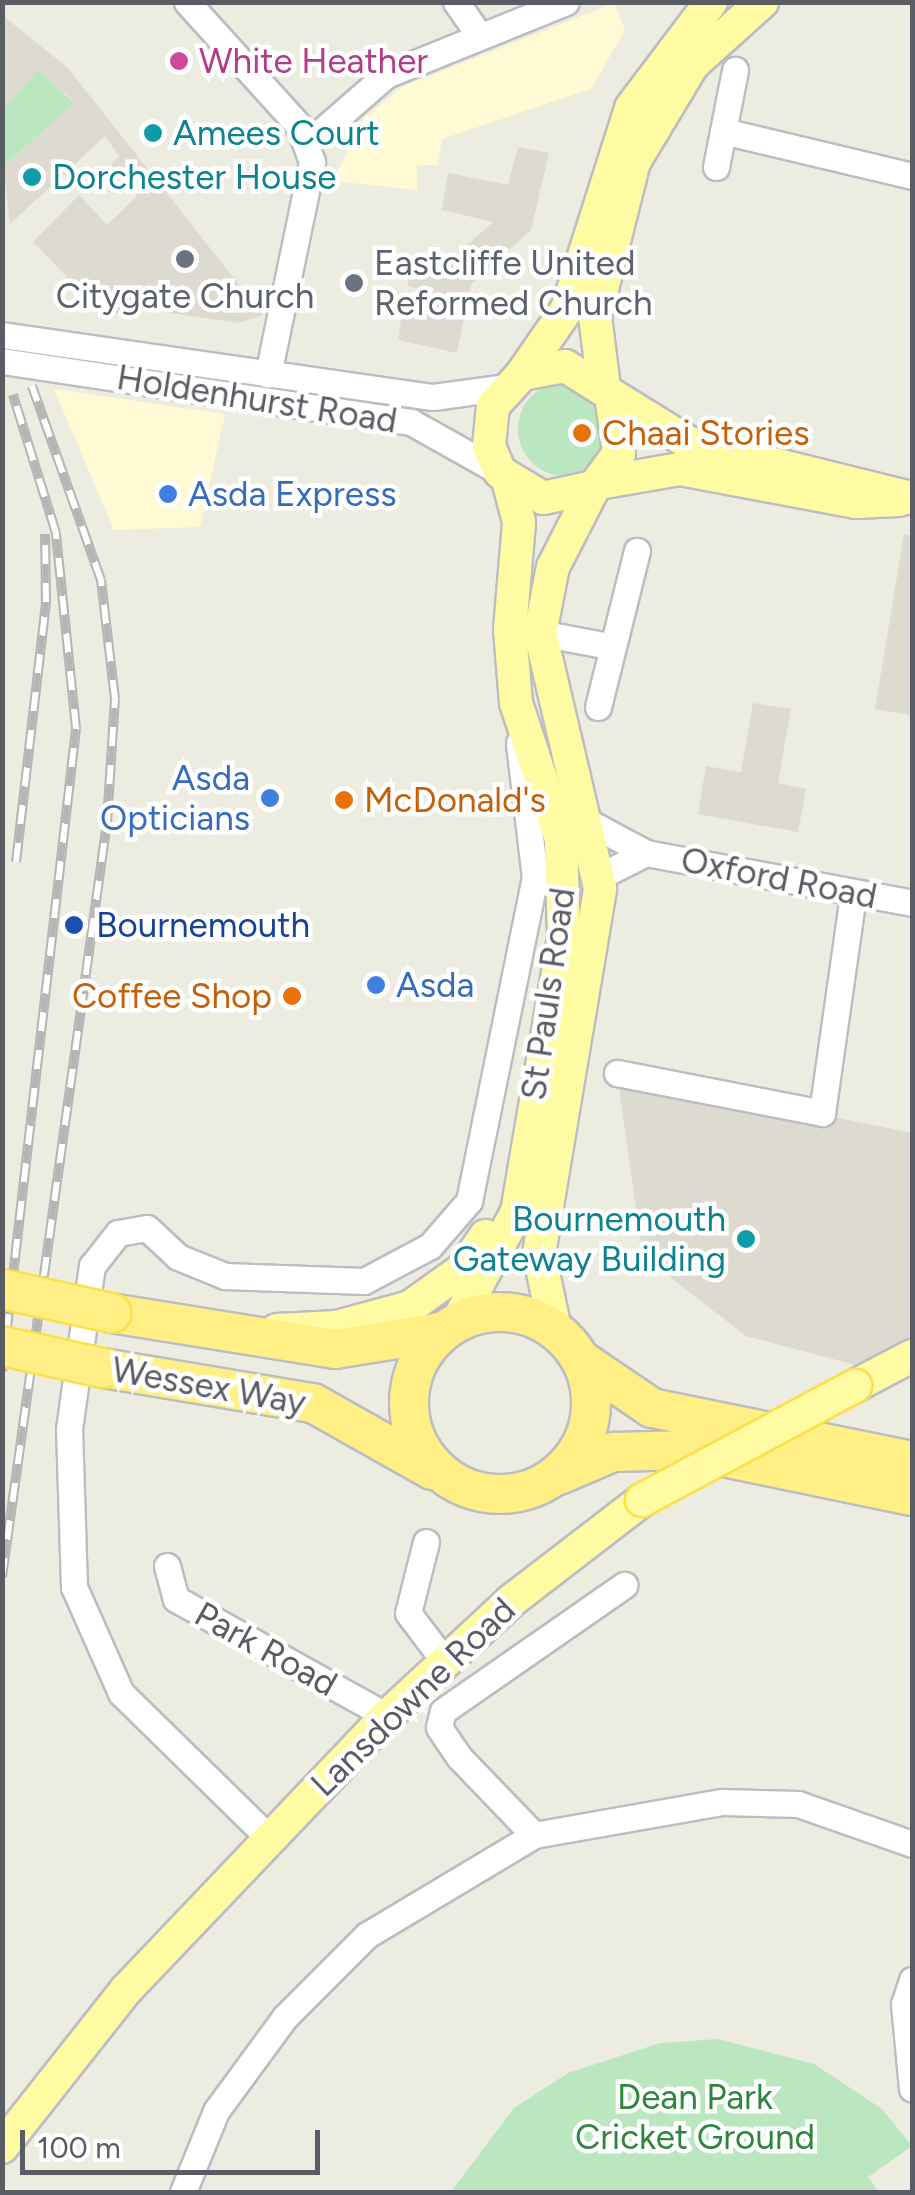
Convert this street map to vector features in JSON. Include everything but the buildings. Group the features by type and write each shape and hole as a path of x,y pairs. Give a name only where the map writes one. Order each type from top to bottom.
{"highway":[{"name":"Wessex Way","path":"2,1288 111,1312 335,1349 449,1327"},
{"path":"912,1461 652,1408 581,1360 555,1329 507,1311 449,1327 422,1355 408,1412 432,1466 456,1484 509,1495 613,1452 689,1450 912,1496"},
{"name":"Wessex Way","path":"2,1346 103,1368 313,1403 456,1484"},
{"path":"559,1475 586,1431 581,1360"}],"main road":[{"path":"711,2 631,108 567,309 513,381 488,426 504,476 543,498 680,469 856,502 912,499"},
{"path":"596,485 622,434 607,391 595,316 634,162 694,64 762,2"},
{"path":"513,381 565,366 689,442 912,499"},
{"name":"St Pauls Road","path":"449,1327 517,1212 566,875 552,802 516,703 510,630 519,522 504,476"},
{"name":"St Pauls Road","path":"555,1329 539,1254 598,877 588,822 546,686 540,633 552,567 596,485"},
{"path":"229,1330 338,1327 410,1307 463,1269 503,1211 526,1151"},
{"name":"Lansdowne Road","path":"2,2147 127,1989 387,1716 446,1662 642,1500 912,1356"}],"street":[{"path":"187,2 308,143 312,182 268,375"},
{"path":"456,2 476,32"},
{"path":"308,143 386,74 476,32 566,2"},
{"path":"716,167 735,70"},
{"path":"723,131 912,176"},
{"name":"Holdenhurst Road","path":"2,336 434,397 513,381"},
{"name":"Holdenhurst Road","path":"2,361 411,422 504,476"},
{"path":"598,707 608,646 637,551"},
{"path":"540,633 608,646"},
{"path":"268,1838 121,1693 74,1588 69,1429 92,1266 118,1233 146,1228 178,1258 225,1276 364,1281 430,1246 468,1200 535,878 516,703"},
{"name":"Oxford Road","path":"588,822 646,852 853,894 912,902"},
{"name":"Oxford Road","path":"598,877 646,852"},
{"path":"618,1073 822,1114 853,894"},
{"path":"426,1542 408,1613 446,1662"},
{"name":"Park Road","path":"166,1566 176,1599 387,1716"},
{"path":"534,1836 459,1757 439,1728 443,1710 624,1585"},
{"path":"183,2192 216,2111 285,2017 367,1935 534,1836 741,1802 834,1812 912,1844"},
{"path":"912,1980 904,2004 912,2090"}],"shaded area":[{"path":"614,3 625,30 591,89 442,139 438,165 417,165 417,190 333,181 363,119 402,87"},
{"name":"Dorchester House","path":"2,15 68,68 263,315 239,323 136,308 117,315 96,307 33,242 79,195 107,225 137,196 111,164 119,156 105,136 10,224 3,167 74,103 64,92 17,94 3,113"},
{"path":"518,147 549,153 531,230 471,285 457,353 398,340 402,312 426,316 430,292 407,286 413,261 443,267 493,222 442,210 448,173 508,185"},
{"path":"54,389 225,414 200,527 114,530"},
{"path":"904,534 912,536 912,715 875,709"},
{"path":"753,703 791,709 778,783 806,789 798,832 698,814 706,766 741,772"},
{"path":"617,1073 912,1133 912,1356 882,1372 746,1336 657,1267 640,1238"}],"green space":[{"path":"38,70 74,103 3,167 3,109"},
{"path":"565,382 583,386 598,396 608,411 612,429 608,447 598,462 583,472 565,476 547,472 532,462 522,447 518,429 522,411 532,396 547,386"},
{"name":"Dean Park Cricket Ground","path":"718,2039 814,2064 882,2109 912,2146 868,2177 879,2192 451,2192 514,2108 568,2073 660,2043"}],"railway":[{"path":"2,1577 107,822 115,699 101,580 32,386"},
{"path":"2,1371 76,728 56,533 13,395"},
{"path":"16,862 46,602 45,534"}],"place":[{"name":"White Heather","path":"179,61"},
{"name":"Amees Court","path":"153,133"},
{"name":"Dorchester House","path":"32,177"},
{"name":"Citygate Church","path":"185,259"},
{"name":"Eastcliffe United Reformed Church","path":"354,283"},
{"name":"Chaai Stories","path":"582,433"},
{"name":"Asda Express","path":"168,494"},
{"name":"Asda Opticians","path":"270,798"},
{"name":"McDonald's","path":"344,800"},
{"name":"Bournemouth","path":"74,925"},
{"name":"Asda","path":"376,985"},
{"name":"Coffee Shop","path":"292,996"},
{"name":"Bournemouth Gateway Building","path":"746,1239"}]}
